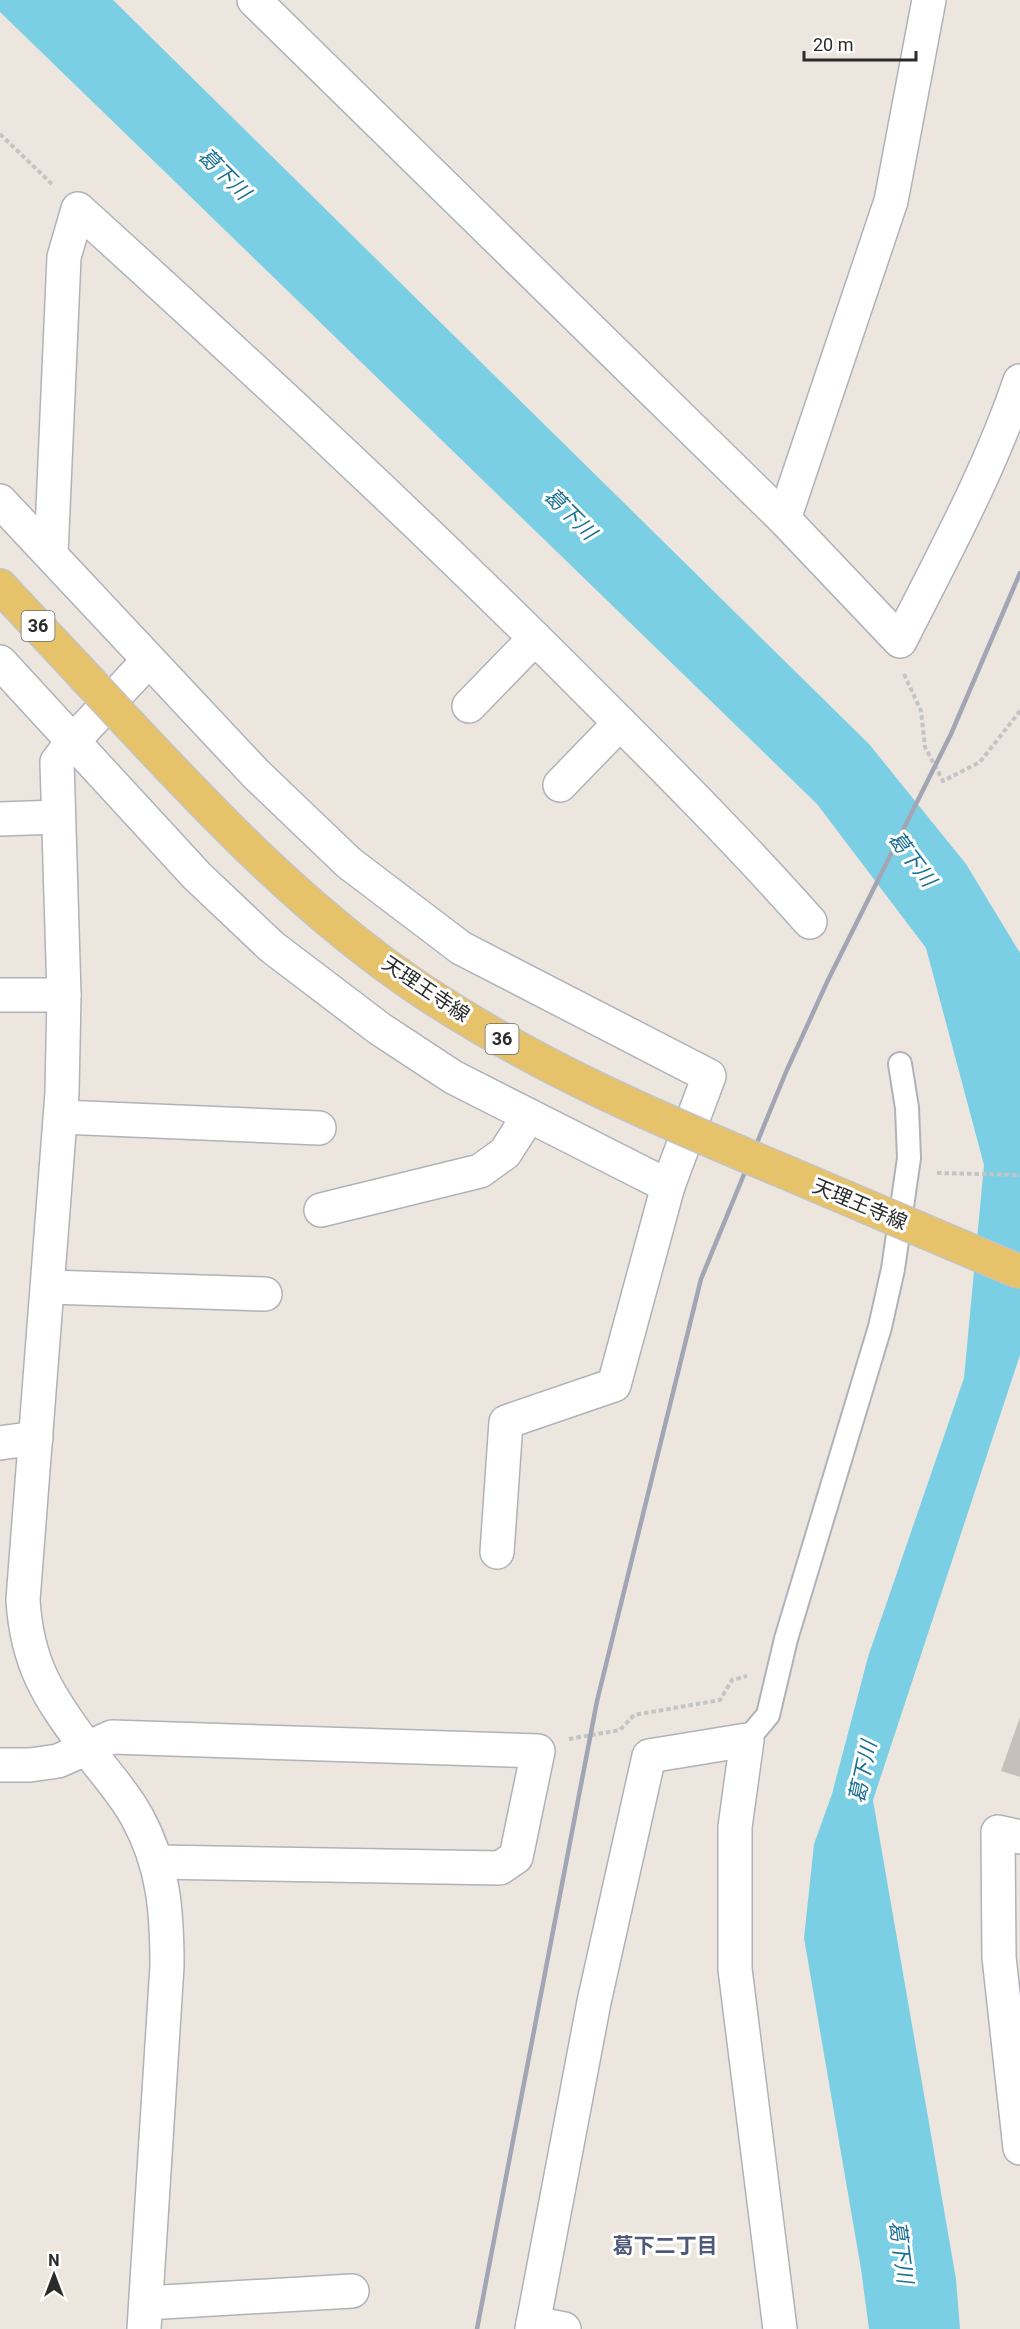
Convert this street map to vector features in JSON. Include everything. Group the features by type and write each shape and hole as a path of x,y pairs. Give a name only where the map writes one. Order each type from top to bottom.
{"main road":[{"name":"天理王寺線","path":"0,586 187,786 321,914 420,989 531,1057 631,1107 1020,1272"}],"street":[{"path":"254,0 784,519 900,641 969,504 1006,421 1020,381"},
{"path":"784,519 891,201 929,0"},
{"path":"51,554 64,257 78,209 250,364 469,571 740,843 810,922"},
{"path":"0,501 256,774 349,863 461,948 709,1076 668,1186 614,1385 506,1422 497,1552"},
{"path":"469,706 536,638"},
{"path":"148,661 73,741 57,762 64,995 61,1117 23,1600 25,1634 39,1676 86,1748 114,1781 137,1817 157,1862 167,1910 167,1966 145,2316 352,2290"},
{"path":"0,662 197,876 272,947 380,1029 453,1077 668,1186"},
{"path":"560,785 620,723"},
{"path":"0,819 57,817"},
{"path":"0,995 64,995"},
{"path":"61,1117 319,1128"},
{"path":"321,1210 480,1171 505,1153 528,1117"},
{"path":"49,1287 265,1294"},
{"path":"0,1443 36,1438"},
{"path":"0,1765 30,1765 58,1761 112,1737 538,1751 516,1857 500,1868 157,1862"},
{"path":"543,2327 594,2002 649,1756 747,1740 735,1827 735,1969 780,2329"},
{"path":"1020,1836 998,1832 999,1958 1020,2148"}],"lane":[{"path":"747,1740 768,1715 786,1639 880,1327 893,1269 909,1158 907,1108 900,1064"}],"path":[{"path":"0,134 78,209"},
{"path":"921,711 925,747 943,781 980,762 1020,711"},
{"path":"932,1173 1020,1175"},
{"path":"538,1751 564,1740 620,1730 634,1715 720,1700 732,1680 751,1675"}],"water":[{"name":"葛下川","path":"0,0 113,0 869,744 966,864 1020,953 1020,1355 873,1800 956,2279 960,2329 869,2329 861,2269 804,1938 814,1844 832,1794 868,1657 964,1378 984,1165 926,948 817,804 0,12"}],"building":[{"path":"1020,1717 1020,1777 1001,1771"}],"railway":[{"path":"477,2329 597,1701 701,1279 786,1072 828,980 951,734 1020,573"}],"district":[{"name":"葛下二丁目","path":"665,2246"}]}
